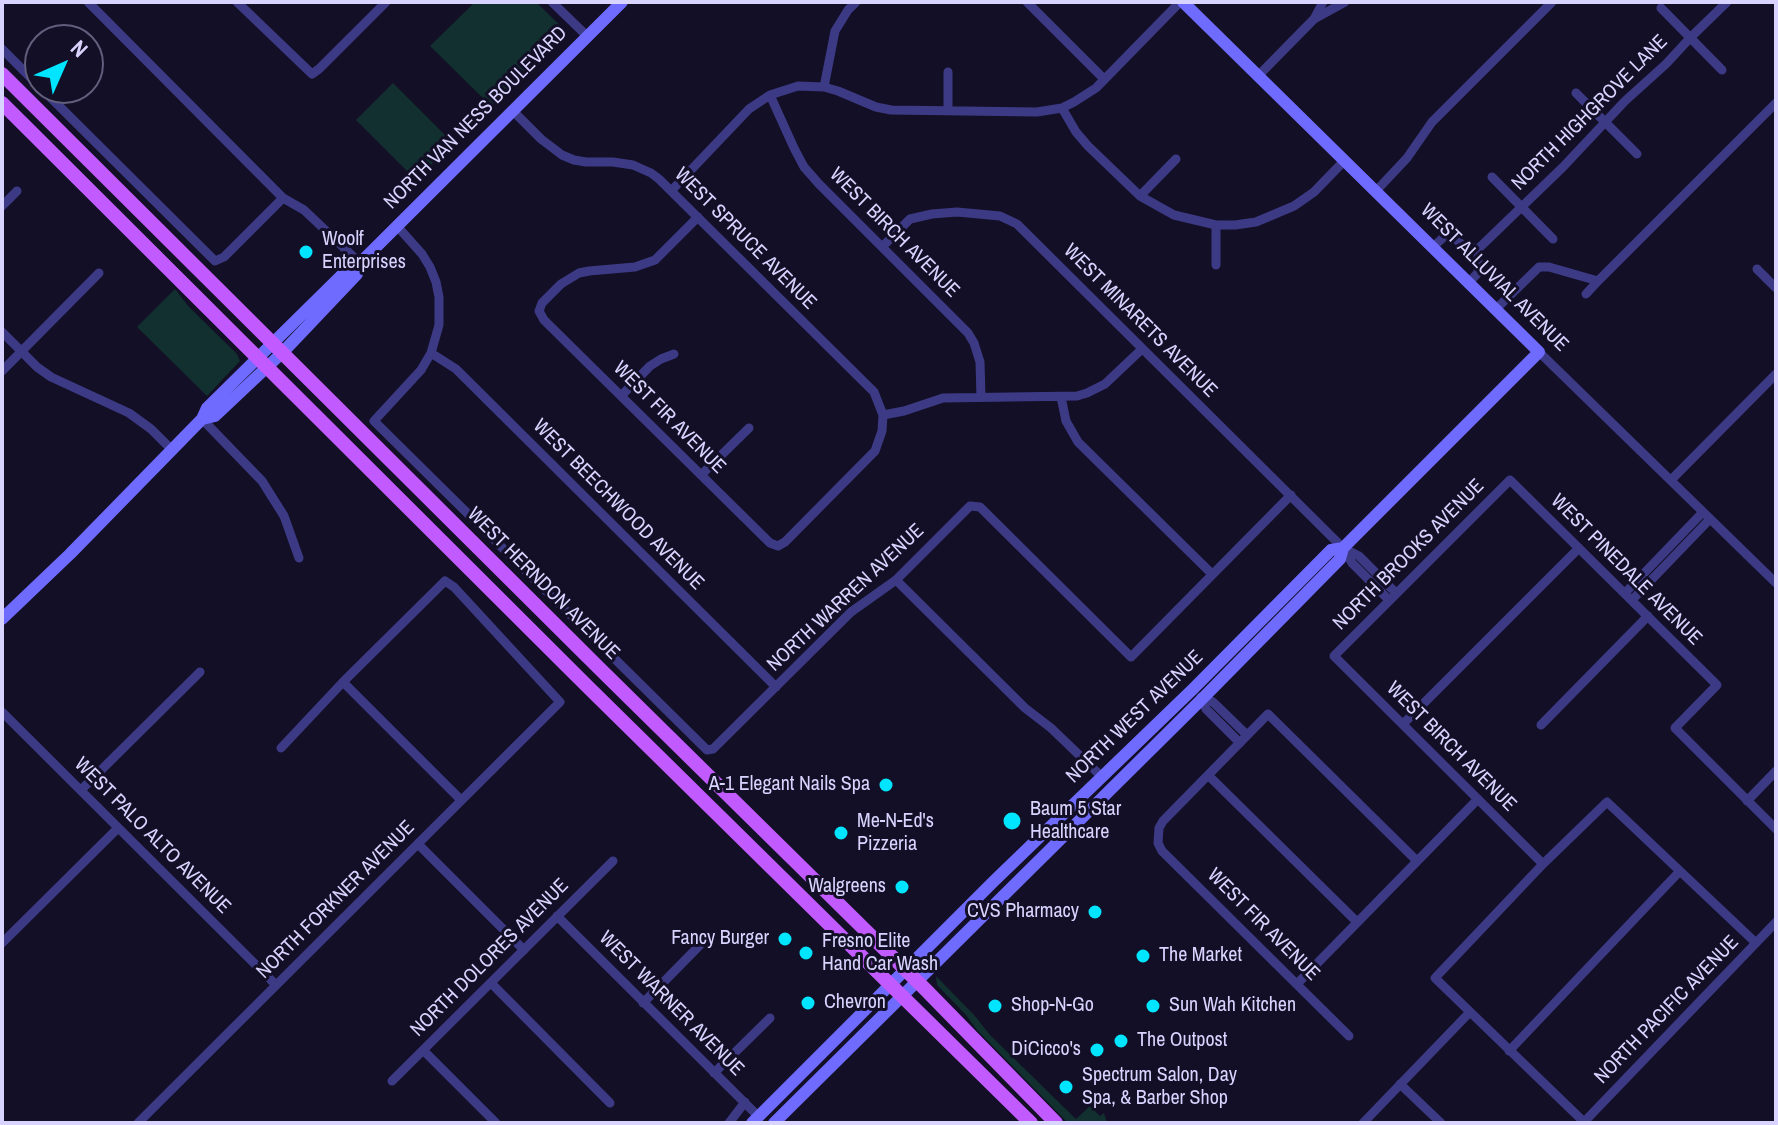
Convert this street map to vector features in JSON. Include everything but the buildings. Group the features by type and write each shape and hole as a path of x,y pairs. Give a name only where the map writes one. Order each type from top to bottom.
{"main road":[{"name":"WEST HERNDON AVENUE","path":"2,74 1056,1123"},
{"name":"WEST HERNDON AVENUE","path":"2,103 1031,1123"}],"street":[{"path":"88,2 283,198 304,210 360,263"},
{"path":"237,2 312,74 386,2"},
{"path":"552,2 587,36"},
{"name":"NORTH VAN NESS BOULEVARD","path":"2,619 172,450 202,419 207,408 263,362 350,267 360,263 622,2"},
{"path":"824,87 835,31 856,2"},
{"path":"1027,2 1104,79"},
{"path":"671,191 749,109 770,95 798,86 824,87 891,110 1037,112 1062,108 1086,95 1182,2"},
{"name":"WEST ALLUVIAL AVENUE","path":"1182,2 1776,583"},
{"path":"1259,75 1314,19 1323,2"},
{"path":"1314,19 1345,2"},
{"path":"1376,191 1407,158 1432,122 1552,2"},
{"name":"NORTH HIGHGROVE LANE","path":"1478,249 1727,2"},
{"path":"1661,8 1722,70"},
{"path":"2,49 24,70"},
{"path":"948,72 948,110"},
{"path":"1576,93 1637,154"},
{"name":"WEST BIRCH AVENUE","path":"770,95 804,167 968,333 980,362 981,397"},
{"path":"1586,294 1776,103"},
{"path":"58,104 215,261 224,257 283,198"},
{"path":"1062,108 1088,146 1140,196 1174,215 1216,225 1256,222 1294,206 1314,192 1345,160"},
{"name":"WEST SPRUCE AVENUE","path":"512,110 562,155 586,162 633,165 651,173 874,392 883,415"},
{"path":"1140,196 1176,159"},
{"path":"1492,177 1553,239"},
{"path":"2,206 17,191"},
{"name":"WEST MINARETS AVENUE","path":"882,247 910,219 932,214 957,212 1000,216 1017,224 1343,548 1359,556 1393,596"},
{"name":"WEST FIR AVENUE","path":"698,217 655,260 635,267 579,273 561,284 542,303 539,311 544,320 770,543 778,546 869,459 879,442 883,415"},
{"path":"1216,225 1216,265"},
{"path":"397,226 422,254 436,282 440,311 431,353"},
{"path":"1433,247 1446,235 1453,236 1463,246 1478,249 1478,273 1469,282"},
{"path":"1496,309 1539,267 1598,281"},
{"path":"1757,269 1776,288"},
{"path":"2,371 99,273"},
{"path":"2,332 51,377 140,420 172,450"},
{"path":"883,415 943,398 1077,396 1098,388 1142,349"},
{"name":"NORTH WEST AVENUE","path":"773,1123 1203,698 1340,559 1343,548 1539,352"},
{"name":"NORTH WARREN AVENUE","path":"431,353 414,379 374,421 707,750 713,749 851,612 896,580 970,506 980,507 1131,657 1212,574"},
{"name":"WEST BEECHWOOD AVENUE","path":"431,353 456,369 776,687"},
{"path":"621,396 650,366 674,354"},
{"path":"1671,480 1776,374"},
{"path":"1061,397 1066,421 1078,442 1212,574 1291,495"},
{"path":"202,419 262,481 284,516 299,558"},
{"path":"701,475 749,428"},
{"name":"WEST PINEDALE AVENUE","path":"1510,480 1717,685 1675,728 1747,801"},
{"name":"NORTH BROOKS AVENUE","path":"1334,656 1510,480"},
{"path":"1628,596 1707,516"},
{"name":"NORTH WEST AVENUE","path":"757,1121 994,881 1193,689 1331,550 1343,548"},
{"path":"1403,724 1579,548"},
{"path":"896,580 1025,708 1051,728 1102,777 1104,784 1067,823 1067,832"},
{"name":"NORTH FORKNER AVENUE","path":"138,1123 560,702 445,581 343,682"},
{"path":"1541,725 1648,616"},
{"name":"WEST BIRCH AVENUE","path":"1334,656 1543,864"},
{"path":"81,790 200,672"},
{"path":"281,748 343,682 461,800"},
{"path":"1193,689 1213,702 1243,739"},
{"name":"WEST PALO ALTO AVENUE","path":"2,712 276,985"},
{"path":"1357,922 1208,775 1243,739 1268,714 1417,861"},
{"path":"1776,771 1747,801 1776,829"},
{"name":"WEST FIR AVENUE","path":"1208,775 1163,821 1158,836 1162,851 1349,1036"},
{"path":"1297,984 1478,799"},
{"path":"1584,1122 1435,978 1543,864 1607,802 1756,943"},
{"path":"2,943 118,828"},
{"path":"418,844 524,950"},
{"name":"NORTH DOLORES AVENUE","path":"392,1081 613,861"},
{"path":"1509,1051 1680,871"},
{"name":"WEST WARNER AVENUE","path":"557,916 745,1102 757,1121"},
{"name":"NORTH PACIFIC AVENUE","path":"1584,1122 1776,922"},
{"path":"643,1003 700,945"},
{"path":"491,983 610,1103"},
{"path":"1363,1123 1470,1012"},
{"path":"714,1073 770,1018"},
{"path":"794,1103 800,1088 827,1057 828,1047"},
{"path":"423,1050 496,1123"},
{"path":"773,1123 771,1116 788,1098 797,1078"},
{"path":"1400,1084 1441,1123"},
{"path":"729,1123 745,1102"}],"green space":[{"path":"475,2 536,2 566,31 491,106 430,46"},
{"path":"393,83 453,143 416,180 356,120"},
{"path":"175,289 237,354 240,361 207,396 137,327"},
{"path":"936,976 990,1035 1076,1119 1090,1106 1100,1116 1104,1113 1107,1123 1068,1123 977,1030 937,985"}],"place":[{"name":"Woolf Enterprises","path":"306,252"},
{"name":"A-1 Elegant Nails Spa","path":"886,785"},
{"name":"Baum 5 Star Healthcare","path":"1012,821"},
{"name":"Me-N-Ed's Pizzeria","path":"841,833"},
{"name":"Walgreens","path":"902,887"},
{"name":"CVS Pharmacy","path":"1095,912"},
{"name":"Fancy Burger","path":"785,939"},
{"name":"Fresno Elite Hand Car Wash","path":"806,953"},
{"name":"The Market","path":"1143,956"},
{"name":"Chevron","path":"808,1003"},
{"name":"Shop-N-Go","path":"995,1006"},
{"name":"Sun Wah Kitchen","path":"1153,1006"},
{"name":"The Outpost","path":"1121,1041"},
{"name":"DiCicco's","path":"1097,1050"},
{"name":"Spectrum Salon, Day Spa, & Barber Shop","path":"1066,1087"}]}
